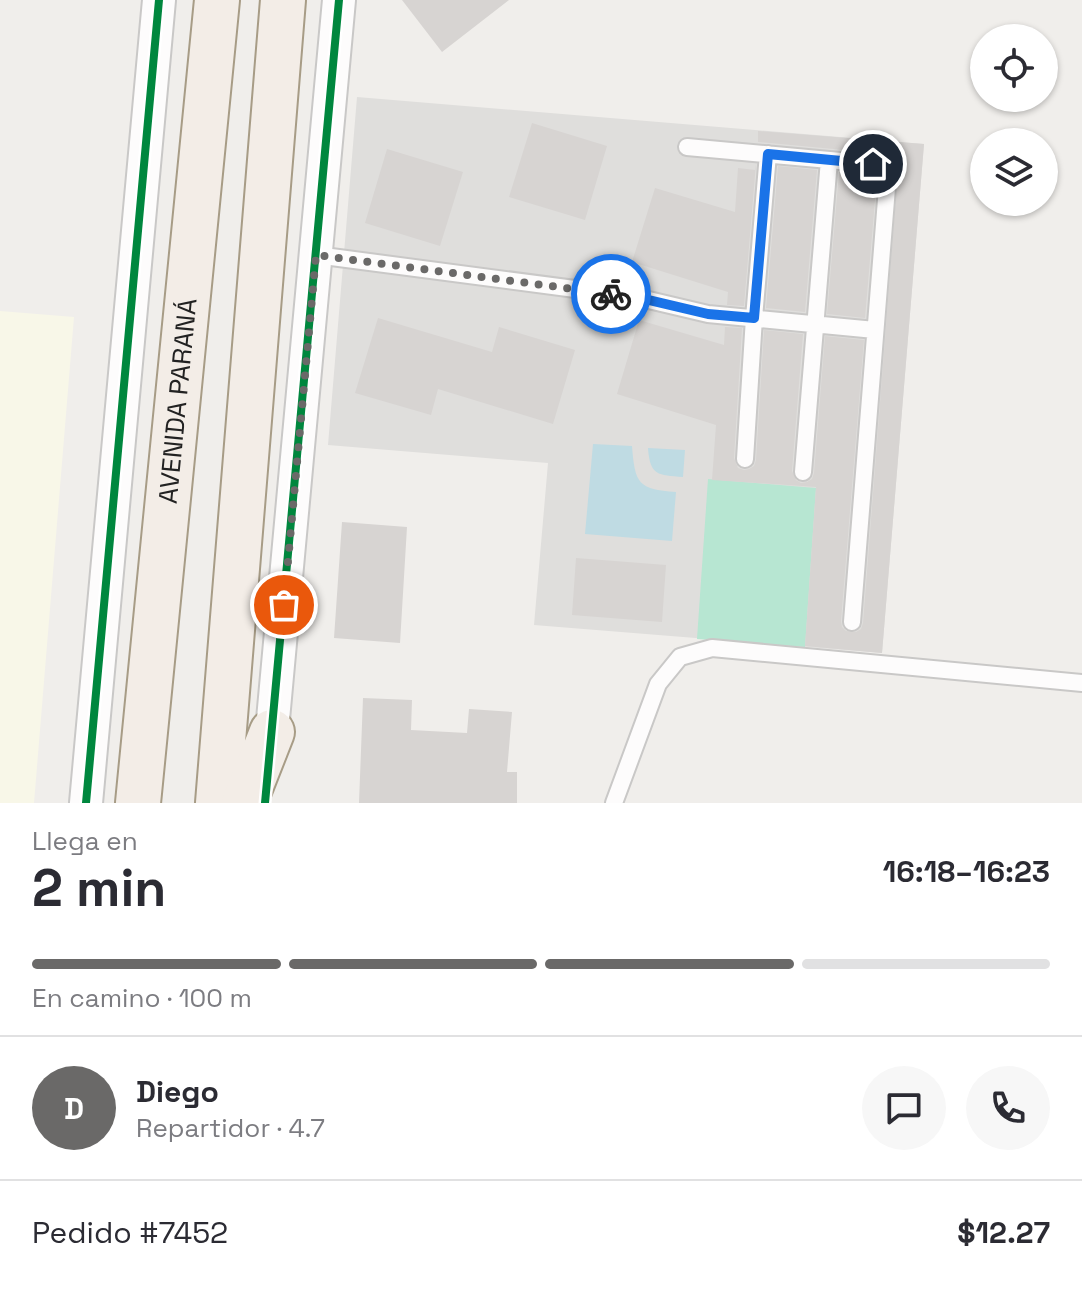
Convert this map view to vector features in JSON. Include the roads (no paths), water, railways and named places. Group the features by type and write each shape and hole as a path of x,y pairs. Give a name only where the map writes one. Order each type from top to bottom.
{"main road":[{"name":"AVENIDA PARANÁ","path":"138,803 217,0"},
{"path":"218,803 283,0"},
{"path":"244,803 272,732"}],"street":[{"path":"86,803 159,0"},
{"path":"265,803 339,0"}],"lane":[{"path":"687,147 873,164 884,167 888,175 852,622"},
{"path":"745,459 768,154"},
{"path":"803,472 829,160"},
{"path":"316,255 636,297 708,314 875,330"},
{"path":"614,803 658,684 680,657 712,648 1082,683"}],"water":[{"path":"593,444 632,446 635,469 641,482 654,489 676,492 672,541 585,534"},
{"path":"648,448 685,450 683,477 667,476 653,469"}]}
